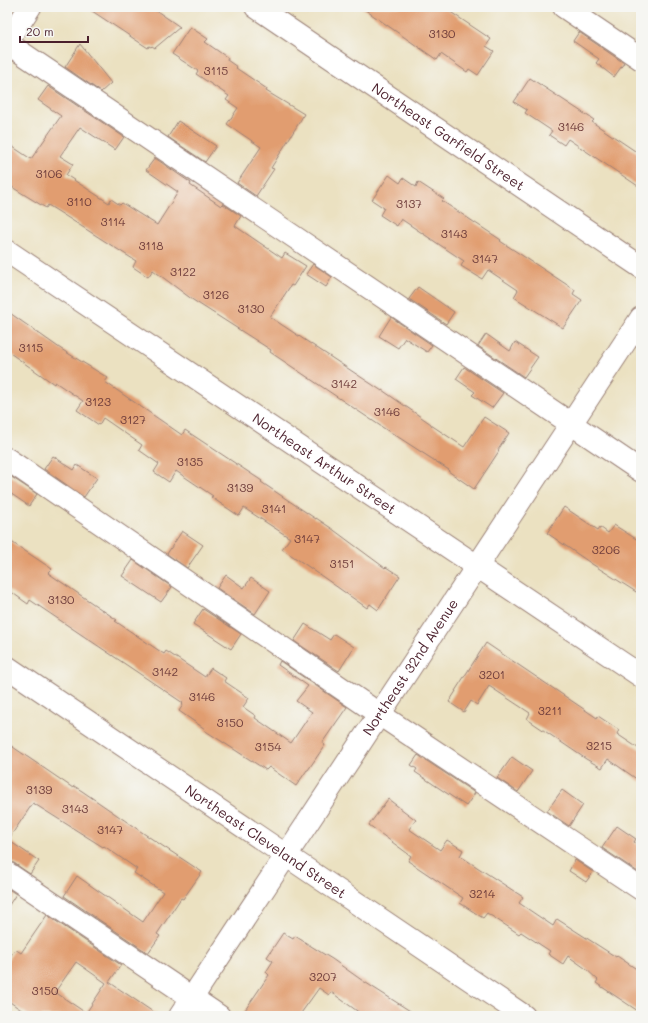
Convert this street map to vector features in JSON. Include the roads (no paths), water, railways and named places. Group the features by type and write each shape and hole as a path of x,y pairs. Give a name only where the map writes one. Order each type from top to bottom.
{"street":[{"path":"30,7 7,42 641,471"},
{"name":"Northeast Garfield Street","path":"256,7 641,267"},
{"path":"564,7 641,59"},
{"name":"Northeast Arthur Street","path":"7,251 641,676"},
{"name":"Northeast 32nd Avenue","path":"186,1007 641,318"},
{"path":"7,459 379,714 641,889"},
{"name":"Northeast Cleveland Street","path":"7,667 524,1016"},
{"path":"7,873 186,1007 219,1016"}]}
